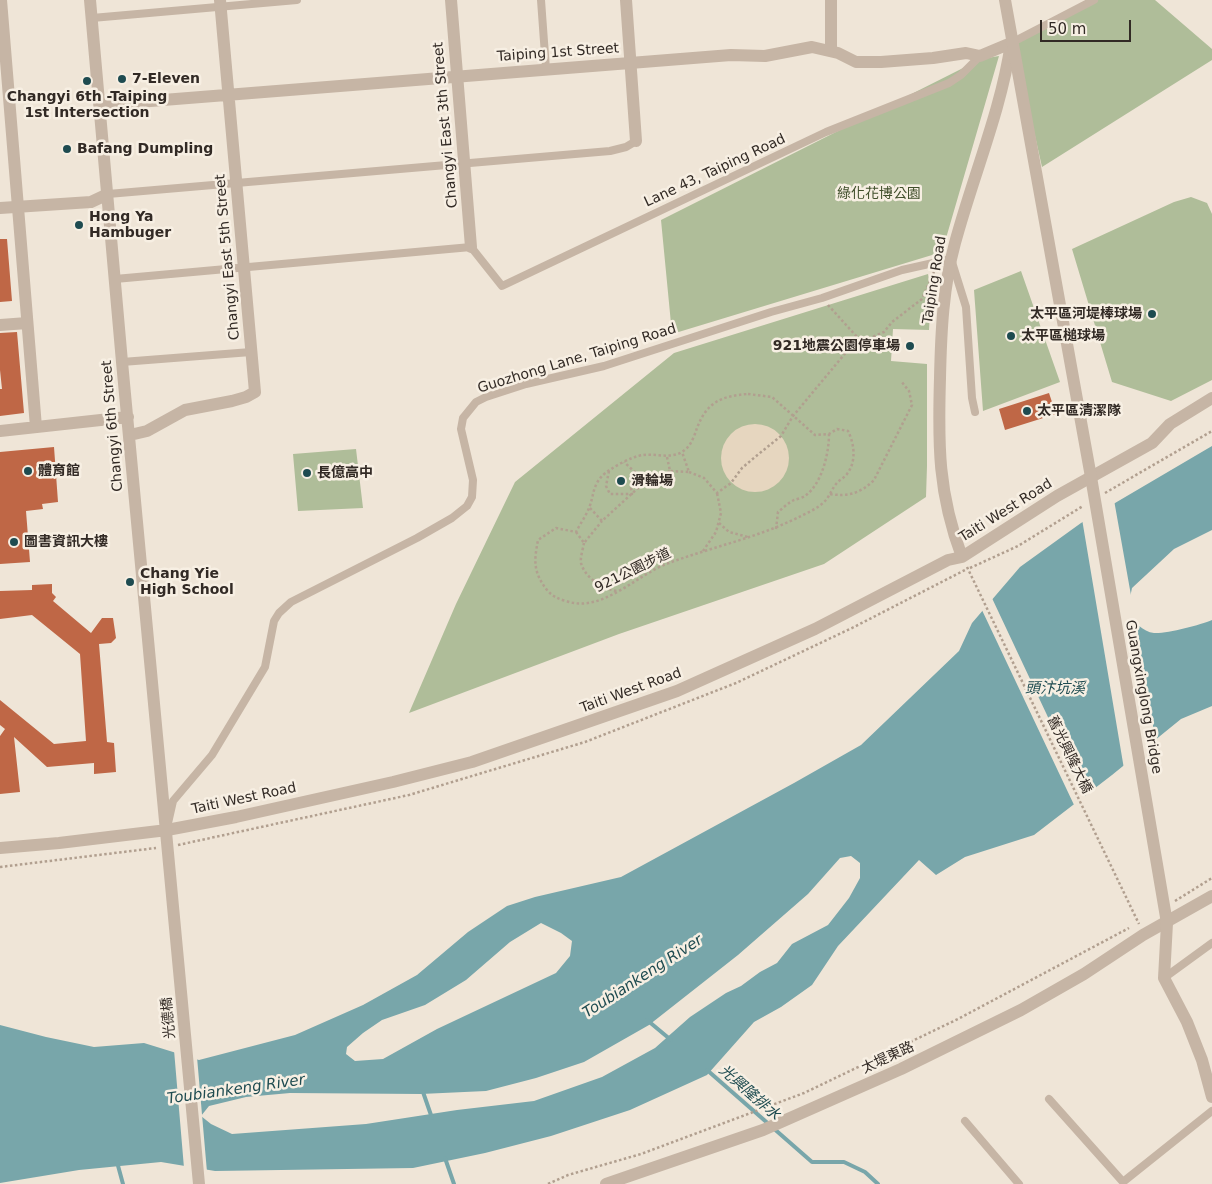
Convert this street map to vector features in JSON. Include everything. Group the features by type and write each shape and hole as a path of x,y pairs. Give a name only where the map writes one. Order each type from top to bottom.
{"street":[{"path":"1,0 4,85 18,206 36,427"},
{"name":"Changyi 6th Street","path":"90,0 168,848"},
{"name":"Changyi East 3th Street","path":"451,0 471,247"},
{"path":"626,0 636,141"},
{"path":"831,0 831,51"},
{"name":"Taiping Road","path":"1005,0 1011,42 1091,477"},
{"name":"Changyi East 5th Street","path":"130,435 147,431 186,410 232,400 255,392 220,3"},
{"name":"Taiping 1st Street","path":"100,105 731,55 765,56 812,47 831,51 856,62 933,58 966,53 980,56 1011,42"},
{"name":"Taiping Road","path":"962,557 952,532 941,477 938,444 945,260 955,243 1007,73 1011,42"},
{"path":"0,208 91,202 108,194"},
{"path":"0,325 27,323"},
{"name":"Taiti West Road","path":"0,848 167,830 236,817 393,782 472,762 522,746 677,691 815,629 948,560 962,557 1091,477 1152,443 1170,424 1212,398"},
{"path":"0,431 128,417"},
{"name":"Guangxinglong Bridge","path":"1091,477 1167,923 1164,978"},
{"name":"光德橋","path":"168,848 199,1184"},
{"name":"太堤東路","path":"606,1184 763,1130 901,1069 1021,1010 1212,896"},
{"path":"1164,978 1202,1060 1212,1097"}],"lane":[{"path":"92,18 220,3 297,0"},
{"path":"542,0 546,69"},
{"path":"1011,42 1094,0"},
{"name":"Lane 43, Taiping Road","path":"471,247 502,286 826,132 949,83 962,75 980,56"},
{"path":"108,194 610,151 626,147 636,141"},
{"path":"115,279 471,247"},
{"path":"945,260 966,307 972,398 975,412"},
{"name":"Guozhong Lane, Taiping Road","path":"167,830 173,801 212,755 265,667 274,621 279,613 291,602 417,538 452,518 467,506 472,498 473,480 461,429 463,418 476,402 526,384 604,366 762,315 822,298 902,270 945,260"},
{"path":"122,362 251,352"},
{"path":"1164,978 1212,943"},
{"path":"1202,1060 1212,1070"},
{"path":"1049,1099 1123,1182 1212,1111"},
{"path":"965,1121 1019,1184"}],"path":[{"path":"822,298 858,338 870,338 884,332 892,322 922,299 945,260"},
{"path":"717,493 731,482 742,468 781,436 793,416 858,338"},
{"path":"830,494 856,494 865,490 874,480 912,405 909,391 901,381"},
{"name":"921公園步道","path":"576,532 556,528 538,540 534,559 540,581 551,595 574,604 584,604 618,592 666,564 776,529 812,511 826,500 836,484 848,472 853,457 854,443 848,430 837,428 829,434 815,435 772,398 748,394 732,396 717,401 704,413 688,448 682,452"},
{"path":"776,529 778,512 788,504 805,496 819,477 826,461 829,448 829,434"},
{"path":"584,544 576,532 590,508 594,489 603,476 610,471 624,462 642,455 667,456 677,455 682,452 689,472"},
{"path":"667,456 670,471"},
{"path":"624,462 637,474 636,481 631,488 632,494"},
{"path":"610,471 606,486 610,494 632,494"},
{"path":"618,592 602,586 588,576 580,562 584,544 602,521 638,488 670,471 689,472 704,478 717,493 721,513 719,523 716,532 703,552"},
{"path":"590,508 602,521"},
{"path":"719,523 730,532 750,538"},
{"name":"舊光興隆大橋","path":"962,557 1144,935"},
{"path":"0,867 168,848"},
{"path":"548,1184 568,1175 641,1154 804,1093 958,1019 1130,928"}],"green space":[{"path":"1096,0 1155,0 1212,49 1212,60 1042,167 1014,43"},
{"name":"綠化花博公園","path":"999,56 942,252 672,334 661,220 981,59"},
{"name":"太平區河堤棒球場","path":"1191,197 1207,203 1212,214 1212,380 1171,401 1112,382 1072,249 1174,202"},
{"name":"太平區槌球場","path":"1021,271 1060,382 983,411 974,290"},
{"path":"928,274 931,294 929,330 893,329 891,361 927,364 926,497 824,564 619,634 409,713 456,604 515,482 674,353"},
{"path":"356,449 363,508 298,511 293,454"}],"shaded area":[{"path":"755,424 768,427 779,434 786,445 789,458 786,471 779,482 768,489 755,492 742,489 731,482 724,471 721,458 724,445 731,434 742,427"}],"water":[{"name":"頭汴坑溪","path":"1212,446 1212,530 1174,549 1132,588 1127,612 1142,628 1154,633 1183,629 1212,620 1212,706 1181,719 1034,835 965,857 936,875 919,860 838,946 812,985 781,1007 754,1022 707,1075 630,1110 551,1136 485,1153 413,1168 215,1171 161,1162 79,1170 0,1183 0,1025 94,1047 144,1043 199,1060 295,1035 363,1005 417,975 468,932 507,906 535,897 621,877 861,745 959,651 972,623 1020,567 1081,523","holes":["851,856 860,863 860,878 849,898 828,925 792,944 777,963 690,1017 655,1048 602,1077 534,1101 457,1110 366,1124 232,1134 211,1124 201,1116 209,1106 246,1097 290,1093 421,1094 486,1091 536,1078 584,1062 649,1025 738,955 808,894 840,858","541,923 572,941 570,956 556,973 437,1029 383,1059 355,1061 346,1054 347,1047 382,1020 425,1005 466,980 510,942"]}],"pier":[{"path":"1114,500 1132,601 1130,612 1135,619 1156,743 1124,769 1082,519"},
{"path":"991,596 1086,798 1075,807 981,608"},
{"path":"174,1050 197,1057 207,1172 184,1168"}],"building":[{"path":"0,239 7,239 12,301 0,302"},
{"path":"17,332 24,413 0,416 0,389 2,389 0,333"},
{"name":"太平區清潔隊","path":"1049,393 1056,414 1005,430 999,409"},
{"name":"體育館","path":"54,447 58,502 42,504 43,509 26,511 30,562 0,564 0,452"},
{"path":"52,584 52,593 56,597 53,601 91,633 102,618 113,618 116,638 111,643 99,644 107,742 114,743 116,772 94,774 94,763 47,767 14,737 20,792 0,794 0,736 5,729 0,725 0,700 54,744 86,741 80,654 32,615 0,619 0,591 32,590 32,585"}],"waterway":[{"name":"光興隆排水","path":"647,1020 671,1040"},
{"name":"光興隆排水","path":"707,1070 812,1162 844,1162 865,1172 878,1184"},
{"path":"423,1092 432,1118"},
{"path":"445,1158 454,1184"},
{"path":"117,1162 123,1184"}],"place":[{"name":"7-Eleven","path":"122,79"},
{"name":"Changyi 6th -Taiping 1st Intersection","path":"87,81"},
{"name":"Bafang Dumpling","path":"67,149"},
{"name":"Hong Ya Hambuger","path":"79,225"},
{"name":"太平區河堤棒球場","path":"1152,314"},
{"name":"太平區槌球場","path":"1011,336"},
{"name":"921地震公園停車場","path":"910,346"},
{"name":"太平區清潔隊","path":"1027,411"},
{"name":"體育館","path":"28,471"},
{"name":"長億高中","path":"307,473"},
{"name":"滑輪場","path":"621,481"},
{"name":"圖書資訊大樓","path":"14,542"},
{"name":"Chang Yie High School","path":"130,582"}],"water label":[{"name":"Toubiankeng River","path":"643,977"},
{"name":"Toubiankeng River","path":"236,1090"}]}
